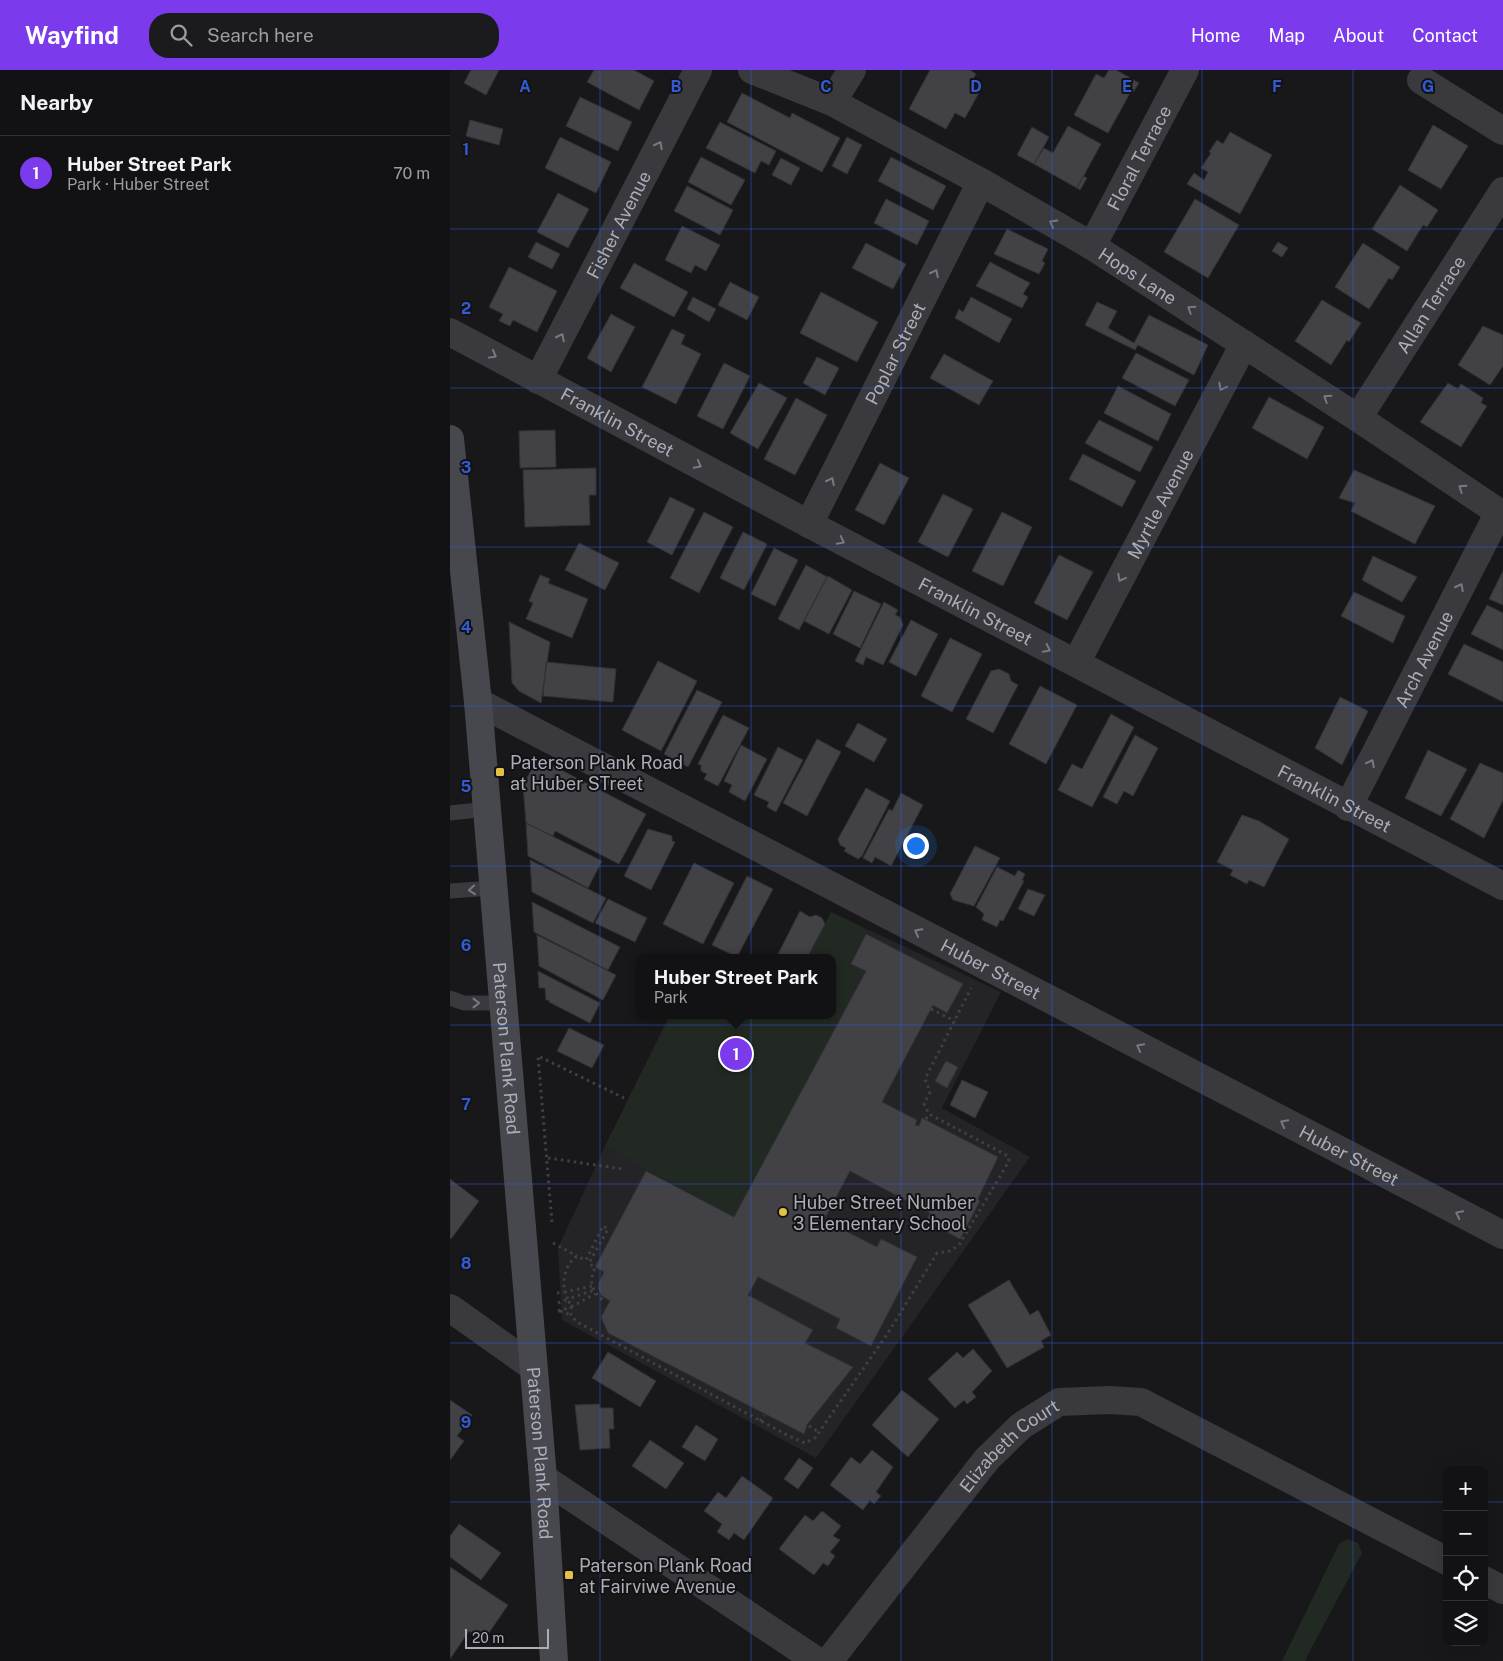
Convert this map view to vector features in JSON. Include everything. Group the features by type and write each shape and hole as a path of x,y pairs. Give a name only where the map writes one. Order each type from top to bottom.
{"street":[{"name":"Fisher Avenue","path":"538,380 698,70"},
{"name":"Hops Lane","path":"752,70 832,102 981,182 1092,246 1501,513"},
{"path":"832,102 852,70"},
{"name":"Floral Terrace","path":"1092,246 1185,70"},
{"path":"1421,80 1503,132"},
{"name":"Poplar Street","path":"809,524 981,182"},
{"name":"Allan Terrace","path":"1358,418 1503,191"},
{"name":"Franklin Street","path":"450,332 809,524 1503,886"},
{"name":"Myrtle Avenue","path":"1076,663 1244,344"},
{"name":"Paterson Plank Road","path":"450,439 478,702 542,1478 554,1661"},
{"name":"Arch Avenue","path":"1348,806 1501,513"},
{"name":"Huber Street","path":"478,702 1503,1235"},
{"path":"450,1308 532,1367"},
{"name":"Elizabeth Court","path":"829,1661 986,1459 1021,1426 1059,1402 1109,1400 1141,1402 1443,1559"},
{"path":"542,1478 816,1661"},
{"path":"1488,1582 1503,1590"}],"lane":[{"path":"450,813 487,809"},
{"path":"450,891 493,888"},
{"path":"450,998 464,1003 503,1003"}],"path":[{"path":"577,1256 572,1259 566,1270 566,1292 571,1307 571,1315 576,1322 760,1421 805,1443 815,1438 888,1334 938,1253 950,1251 959,1245 1009,1161 1008,1156 929,1114 924,1104 930,1092 925,1080 972,985"},
{"path":"931,1009 955,1020"},
{"path":"552,1224 538,1056 624,1098"},
{"path":"926,1119 929,1114"},
{"path":"548,1158 623,1169"},
{"path":"554,1243 586,1260 603,1226 608,1229 589,1263 595,1268 591,1276 594,1290 604,1301"},
{"path":"553,1234 554,1253"},
{"path":"556,1283 558,1311"},
{"path":"557,1293 594,1290"},
{"path":"558,1303 594,1290"},
{"path":"558,1311 571,1307 594,1290"},
{"path":"558,1311 571,1315"},
{"path":"760,1421 764,1415"},
{"path":"809,1426 819,1432"}],"shaded area":[{"name":"Huber Street Number 3 Elementary School","path":"831,912 1001,992 942,1108 1030,1157 816,1458 562,1320 558,1248 605,1146 668,1019 836,1019 836,954 831,954"},
{"path":"831,912 867,930 851,963 866,971 734,1217 605,1146 668,1019 836,1019 836,954 809,954"},
{"path":"1348,1539 1358,1543 1362,1553 1305,1661 1282,1661 1339,1544"}],"building":[{"path":"471,70 499,70 486,95 464,83"},
{"path":"594,70 634,70 654,81 639,110 587,82"},
{"path":"930,70 970,70 976,74 970,84 981,89 965,118 955,113 946,129 909,109"},
{"path":"1109,70 1116,70 1139,83 1132,94 1130,93 1108,133 1074,115 1096,74 1104,78"},
{"path":"742,93 790,118 792,113 840,138 822,172 727,122"},
{"path":"580,97 632,122 618,151 566,126"},
{"path":"470,120 503,129 499,145 466,136"},
{"path":"720,122 776,151 769,165 761,161 755,173 706,148"},
{"path":"1433,125 1468,146 1441,189 1408,170"},
{"path":"1068,126 1101,144 1077,188 1034,164 1044,148 1053,153"},
{"path":"1032,127 1049,137 1034,164 1017,155"},
{"path":"1230,132 1272,155 1240,214 1187,184 1194,173 1204,180 1208,172 1201,168 1211,153 1209,152 1217,140 1223,144"},
{"path":"560,137 611,162 596,193 545,168"},
{"path":"847,137 862,145 847,174 832,166"},
{"path":"701,157 745,180 731,205 688,182"},
{"path":"891,157 946,186 933,210 878,181"},
{"path":"781,158 800,168 791,185 772,175"},
{"path":"1083,176 1087,178 1080,190 1077,188"},
{"path":"1400,185 1438,210 1427,227 1423,225 1407,251 1372,229"},
{"path":"687,186 733,210 720,235 674,211"},
{"path":"558,193 589,209 568,248 537,232"},
{"path":"886,199 929,221 917,245 874,223"},
{"path":"1195,199 1239,225 1208,278 1164,252"},
{"path":"682,226 720,245 706,271 695,265 691,273 665,260"},
{"path":"1007,229 1048,249 1042,261 1045,263 1039,274 994,254"},
{"path":"536,242 560,254 552,269 528,257"},
{"path":"1278,242 1288,248 1282,257 1272,251"},
{"path":"866,243 906,264 893,289 852,268"},
{"path":"1363,243 1400,267 1392,280 1389,278 1369,309 1335,287"},
{"path":"990,262 1030,283 1023,294 1028,297 1022,308 976,286"},
{"path":"634,263 688,292 674,317 620,288"},
{"path":"509,267 557,291 537,332 513,320 510,326 499,321 503,314 489,307"},
{"path":"730,282 759,297 747,320 718,305"},
{"path":"821,292 878,322 857,362 800,333"},
{"path":"693,297 716,309 709,322 687,309"},
{"path":"971,297 1012,319 999,343 955,318 959,309 963,312"},
{"path":"1322,300 1361,323 1349,342 1347,340 1331,365 1295,341"},
{"path":"1097,302 1117,311 1108,328 1134,343 1149,315 1208,345 1194,375 1138,345 1135,350 1085,325"},
{"path":"611,314 635,327 611,372 587,358"},
{"path":"1483,326 1503,335 1503,366 1490,385 1458,365"},
{"path":"672,329 685,335 681,344 701,354 676,404 642,387"},
{"path":"1136,353 1189,380 1175,406 1122,378"},
{"path":"944,354 993,381 979,405 930,378"},
{"path":"817,357 839,368 825,395 803,383"},
{"path":"724,363 750,376 723,429 697,416"},
{"path":"759,383 787,398 758,449 730,433"},
{"path":"1448,383 1458,389 1461,384 1483,398 1481,403 1487,406 1461,447 1420,422"},
{"path":"1118,386 1171,414 1158,441 1104,413"},
{"path":"1269,397 1324,427 1307,459 1252,428"},
{"path":"796,398 827,415 795,475 764,459"},
{"path":"1099,420 1153,447 1140,472 1085,443"},
{"path":"555,430 556,467 520,468 519,431"},
{"path":"1083,454 1136,481 1122,507 1069,479"},
{"path":"880,463 909,478 884,525 855,510"},
{"path":"596,468 596,495 589,495 590,525 525,527 523,470"},
{"path":"1354,470 1435,506 1415,544 1351,511 1355,503 1339,498"},
{"path":"943,494 973,509 948,557 918,542"},
{"path":"670,497 695,509 672,555 647,542"},
{"path":"704,512 733,527 699,593 670,578"},
{"path":"1002,512 1032,527 1003,586 972,571"},
{"path":"743,532 767,544 744,590 720,578"},
{"path":"579,543 619,563 605,590 565,570"},
{"path":"774,548 798,560 775,606 751,594"},
{"path":"1059,555 1093,572 1067,620 1034,603"},
{"path":"1373,556 1417,577 1402,602 1362,580"},
{"path":"806,565 827,577 799,630 778,619"},
{"path":"1503,571 1503,605 1489,599"},
{"path":"540,575 550,579 548,583 588,599 572,638 526,619 533,603 529,601"},
{"path":"828,576 852,590 829,634 804,621"},
{"path":"854,591 881,604 860,648 833,634"},
{"path":"1354,592 1405,616 1393,643 1341,616"},
{"path":"884,602 898,610 895,615 900,617 903,625 883,665 866,657 863,665 855,661"},
{"path":"1487,605 1503,613 1503,650 1471,634"},
{"path":"911,620 938,634 916,676 889,662"},
{"path":"509,622 550,642 541,703 519,691 512,683"},
{"path":"950,638 982,654 952,712 921,696"},
{"path":"1464,644 1503,662 1503,702 1448,674"},
{"path":"658,661 697,681 661,751 622,730"},
{"path":"546,662 616,669 613,702 543,696"},
{"path":"999,669 1009,674 1011,681 1018,685 993,733 966,719 991,671"},
{"path":"1040,686 1077,705 1046,764 1009,744"},
{"path":"697,690 722,702 688,767 664,754"},
{"path":"1340,697 1368,711 1342,765 1315,748"},
{"path":"1111,714 1134,727 1092,807 1058,790 1072,764 1082,769"},
{"path":"723,715 749,728 718,786 704,779 707,774 701,771 701,765 698,764"},
{"path":"858,723 887,739 874,762 845,746"},
{"path":"1135,735 1158,748 1133,796 1124,791 1117,804 1103,797"},
{"path":"817,739 841,752 807,816 783,803"},
{"path":"741,745 767,759 745,801 729,792 732,785 724,781"},
{"path":"778,747 803,760 776,812 767,807 769,802 754,795"},
{"path":"1428,750 1467,769 1441,816 1405,798"},
{"path":"538,758 646,814 619,864 555,831 553,836 526,823 523,785"},
{"path":"1480,763 1503,773 1503,800 1484,838 1450,819"},
{"path":"866,788 890,801 862,856 858,859 844,851 846,848 840,845 838,839"},
{"path":"901,793 923,805 891,866 875,857 872,863 863,858 889,809 892,811"},
{"path":"1242,815 1259,821 1289,839 1264,887 1249,880 1247,884 1230,875 1233,870 1217,862"},
{"path":"526,823 602,861 588,888 528,856"},
{"path":"648,829 672,836 672,841 675,842 651,890 624,876"},
{"path":"975,846 1000,858 974,906 953,900 950,894"},
{"path":"530,860 606,898 593,923 532,892"},
{"path":"694,863 734,883 703,944 663,924"},
{"path":"997,867 1015,876 1018,870 1025,874 1022,880 1024,881 1003,921 1000,920 997,927 982,920 984,914 976,907"},
{"path":"747,876 773,889 739,954 731,954 712,945"},
{"path":"1028,889 1045,895 1034,916 1018,909"},
{"path":"608,899 647,918 635,942 595,923"},
{"path":"532,902 620,947 608,970 534,932"},
{"path":"800,911 810,917 816,915 822,918 825,924 809,954 778,954"},
{"path":"866,934 963,984 947,1013 933,1005 882,1102 917,1120 915,1125 919,1126 922,1118 998,1157 978,1199 980,1201 960,1239 926,1221 930,1213 850,1171 824,1220 877,1247 881,1239 917,1257 871,1346 836,1328 840,1319 758,1277 748,1295 813,1330 805,1343 853,1367 806,1426 804,1434 608,1333 601,1317 610,1301 602,1296 598,1289 604,1272 595,1267 646,1171 734,1217 866,971 851,964"},
{"path":"537,935 616,975 603,1000 539,966"},
{"path":"538,971 600,1003 590,1023 546,1000 545,988 539,988"},
{"path":"569,1028 604,1045 592,1068 557,1051"},
{"path":"946,1061 958,1067 947,1088 935,1081"},
{"path":"962,1080 988,1092 975,1118 950,1105"},
{"path":"450,1179 479,1201 451,1239 450,1238"},
{"path":"1009,1280 1030,1315 1038,1310 1051,1335 1041,1341 1044,1347 1007,1368 968,1305"},
{"path":"973,1349 992,1371 972,1392 976,1397 967,1404 964,1400 955,1408 928,1379 957,1352 963,1358"},
{"path":"608,1352 656,1381 640,1407 592,1378"},
{"path":"902,1390 939,1419 908,1457 872,1425"},
{"path":"450,1400 472,1415 457,1436 464,1441 450,1460"},
{"path":"599,1404 600,1408 613,1408 614,1429 609,1429 610,1448 580,1450 575,1405"},
{"path":"696,1425 718,1439 705,1461 682,1447"},
{"path":"650,1440 684,1463 666,1489 632,1466"},
{"path":"872,1450 893,1467 876,1492 881,1496 874,1504 870,1500 863,1510 830,1485 851,1457 860,1464"},
{"path":"799,1458 813,1468 798,1489 784,1479"},
{"path":"742,1476 773,1498 744,1540 734,1533 729,1540 717,1532 722,1524 704,1511 718,1492 726,1498"},
{"path":"822,1511 841,1526 833,1536 840,1540 830,1552 835,1556 828,1566 823,1563 814,1575 779,1549 805,1515 813,1521"},
{"path":"459,1524 501,1553 481,1580 450,1557 450,1536"},
{"path":"450,1567 508,1605 484,1640 469,1631 450,1659"}],"place":[{"name":"Paterson Plank Road at Huber STreet","path":"500,772"},
{"name":"Huber Street Park","path":"736,1054"},
{"name":"Huber Street Number 3 Elementary School","path":"783,1212"},
{"name":"Paterson Plank Road at Fairviwe Avenue","path":"569,1575"}]}
